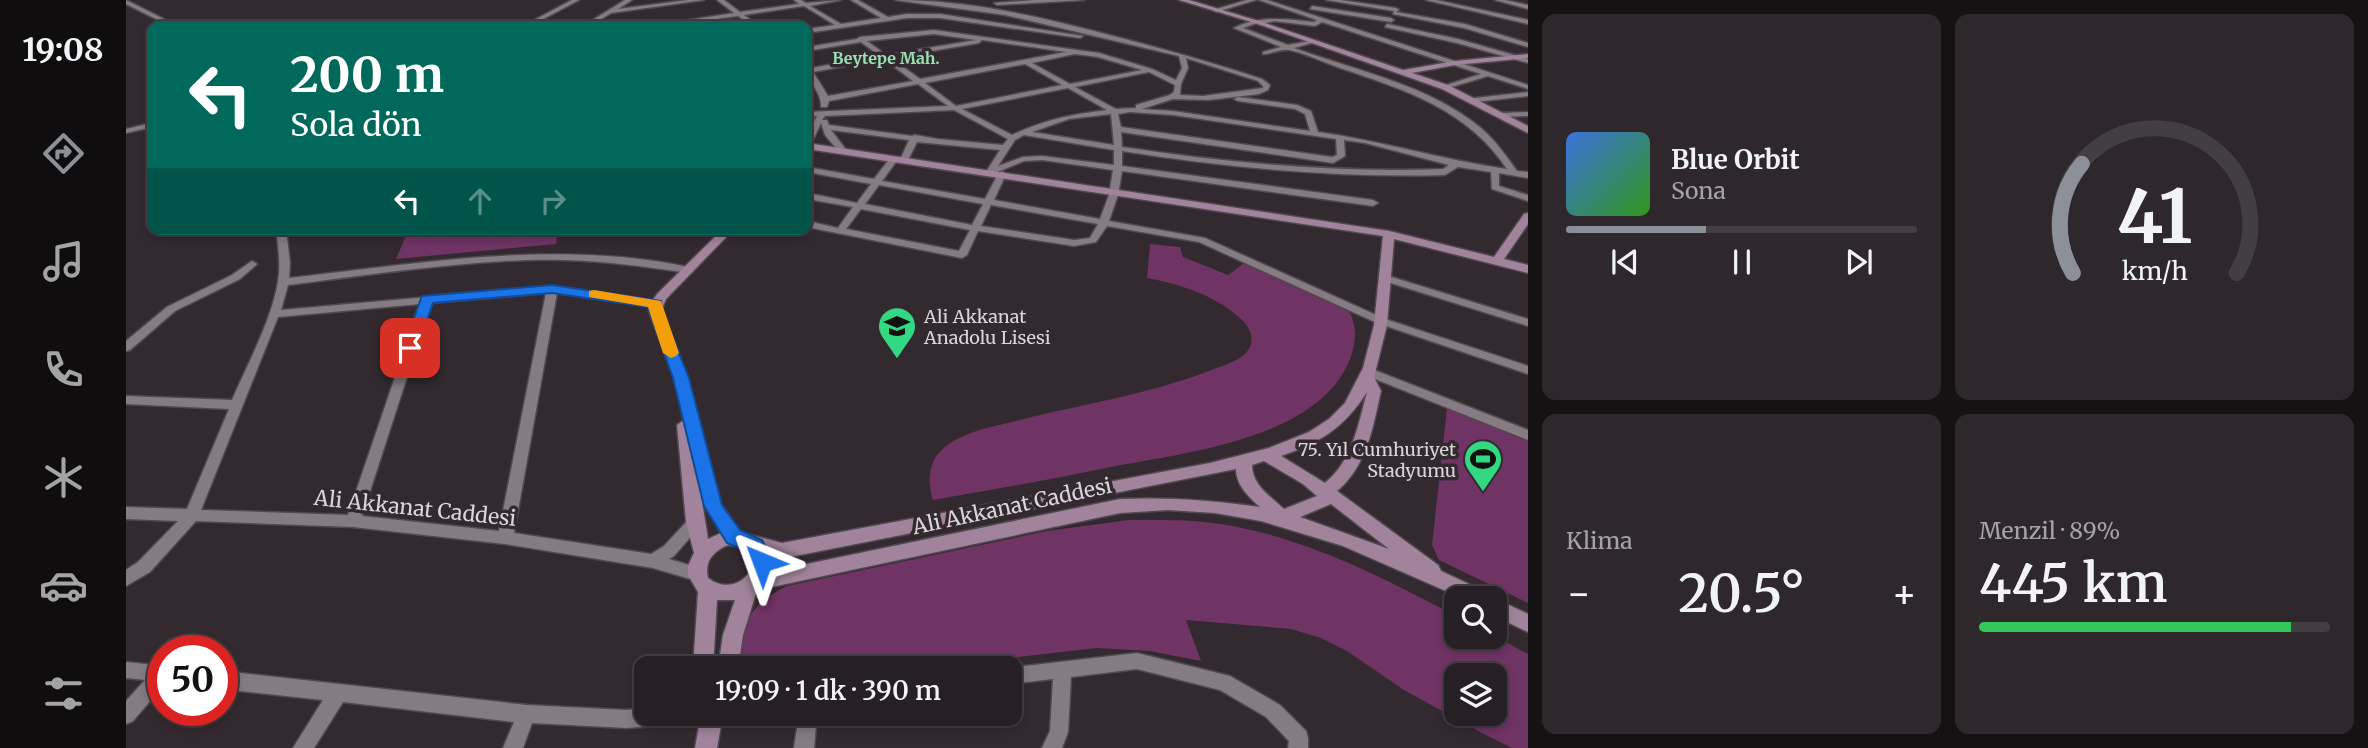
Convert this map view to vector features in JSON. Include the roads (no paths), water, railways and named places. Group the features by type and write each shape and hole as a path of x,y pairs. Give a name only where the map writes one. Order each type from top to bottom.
{"street":[{"path":"536,21 574,1 587,0"},
{"path":"594,21 629,0"},
{"path":"609,12 701,0"},
{"path":"720,0 749,21"},
{"path":"704,21 800,2 838,0"},
{"path":"854,0 887,19"},
{"path":"901,0 946,1 1074,27"},
{"path":"955,0 1002,4 1082,0"},
{"path":"1182,0 1258,22 1445,87 1475,100 1526,130"},
{"path":"1216,10 1253,0"},
{"path":"1262,0 1528,87"},
{"path":"1308,15 1317,0"},
{"path":"1329,0 1465,26 1528,45"},
{"path":"1377,37 1403,0"},
{"path":"1429,0 1526,20"},
{"path":"1474,9 1497,0 1528,7"},
{"path":"934,32 946,1"},
{"path":"126,2 164,21"},
{"path":"800,2 862,40 955,108 1012,138"},
{"path":"1002,4 1074,27 1089,35"},
{"path":"1312,8 1389,23 1528,59"},
{"path":"1465,26 1486,11"},
{"path":"812,69 991,39 1018,14"},
{"path":"812,30 887,19 940,16 1089,35 1182,55 1260,80 1267,85 1266,89 1259,92 1201,98"},
{"path":"1322,19 1315,24 1275,19 1237,28 1407,89 1449,109 1494,143 1514,173"},
{"path":"1045,31 1054,23"},
{"path":"812,48 934,32 1079,51 1150,70 1178,84"},
{"path":"826,99 1079,51 1089,35"},
{"path":"1265,53 1313,41"},
{"path":"1173,97 1178,93 1178,84 1185,68 1182,55"},
{"path":"1404,72 1455,63 1518,58"},
{"path":"812,197 975,228 1074,243 1093,240 1105,222 1116,192 1119,129 1114,111 1026,62"},
{"path":"812,114 955,108 1150,70"},
{"path":"1445,87 1488,74"},
{"path":"812,76 826,99 812,134"},
{"path":"1475,100 1528,94"},
{"path":"1130,110 1173,97 1242,100 1297,107 1308,113 1315,134"},
{"path":"826,127 985,142 1012,138 1068,117 1130,110 1173,113 1392,146 1456,164 1528,175"},
{"path":"1501,115 1528,114"},
{"path":"821,115 842,151"},
{"path":"126,131 147,126"},
{"path":"1119,129 1333,160 1341,156 1340,138"},
{"path":"1023,133 1304,172 1433,173 1450,171 1456,164"},
{"path":"840,231 915,137"},
{"path":"812,225 962,255 989,201 1005,148 1012,138"},
{"path":"934,139 971,147 1005,148"},
{"path":"812,146 1389,234 1528,269"},
{"path":"996,173 1023,159 1042,158 1373,203"},
{"path":"1495,170 1494,187 1528,198"},
{"path":"812,171 1185,236 1214,244 1381,321 1528,370"},
{"path":"1497,261 1528,216"},
{"path":"1326,491 1343,480 1358,455 1374,391 1368,375 1381,321 1389,234"},
{"path":"126,579 144,567 191,517 274,314 284,282 286,258 282,235"},
{"path":"723,235 656,304 655,311 681,378 713,506 734,538"},
{"path":"284,282 452,262 531,257 620,260 689,270"},
{"path":"126,347 171,309 236,277 252,264"},
{"path":"1385,278 1528,323"},
{"path":"274,314 552,289 656,304"},
{"path":"505,538 552,289"},
{"path":"353,521 427,299"},
{"path":"1368,375 1528,435"},
{"name":"Ali Akkanat Caddesi","path":"752,543 782,550 795,549 1265,455 1309,439 1329,426 1348,410 1368,375"},
{"path":"681,378 695,522 702,552"},
{"path":"126,400 236,405"},
{"path":"1265,455 1326,491 1369,525 1459,586"},
{"path":"1244,459 1244,477 1255,493 1282,517 1325,500 1326,491"},
{"name":"Ali Akkanat Caddesi","path":"751,584 1120,506 1161,502 1202,504 1282,517 1362,545 1452,586"},
{"name":"Ali Akkanat Caddesi","path":"126,513 353,521 505,538 653,561 702,581"},
{"path":"653,561 669,551 695,522"},
{"path":"703,656 702,581 698,560 713,542 734,538 752,543 762,562 759,575 751,584 733,635 730,656"},
{"path":"702,581 728,593 751,584"},
{"path":"1507,612 1528,623"},
{"path":"1022,675 1137,661 1224,682 1273,711 1299,738 1298,748"},
{"path":"126,670 147,672"},
{"path":"1052,748 1059,732 1062,670"},
{"path":"238,682 527,714 634,718"},
{"path":"126,715 147,691"},
{"path":"303,748 338,693"},
{"path":"513,748 527,714"},
{"path":"706,748 710,726"},
{"path":"804,748 807,726"}],"place":[{"name":"Ali Akkanat Anadolu Lisesi","path":"897,360"},
{"name":"75. Yıl Cumhuriyet Stadyumu","path":"1483,493"}],"district":[{"name":"Beytepe Mah.","path":"886,58"}]}
